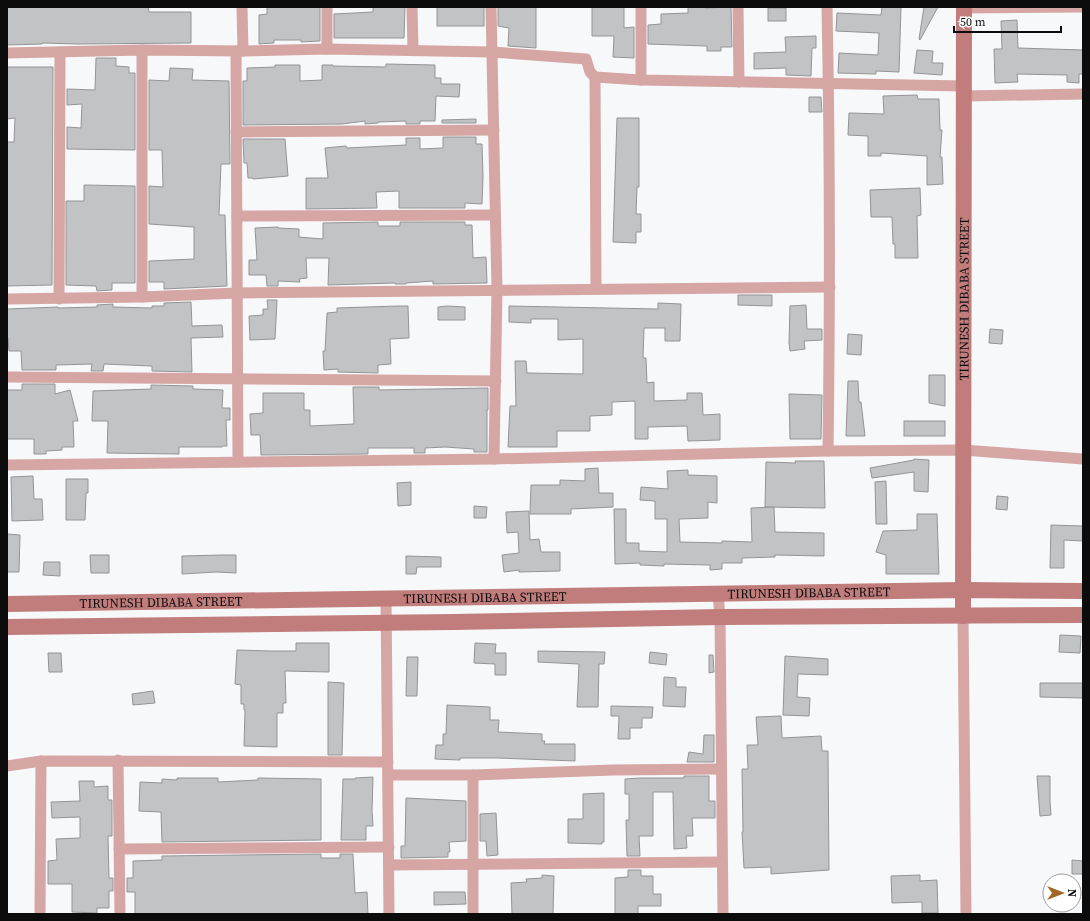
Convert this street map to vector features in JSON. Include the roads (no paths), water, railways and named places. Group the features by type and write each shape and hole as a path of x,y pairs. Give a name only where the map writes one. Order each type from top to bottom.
{"street":[{"path":"238,462 236,132 242,7"},
{"path":"327,7 327,48"},
{"path":"412,7 413,50"},
{"path":"491,7 497,290 494,459"},
{"path":"641,7 641,80"},
{"path":"738,7 739,82"},
{"path":"827,7 830,287 828,451"},
{"path":"964,7 1083,7"},
{"name":"TIRUNESH DIBABA STREET","path":"963,616 964,7"},
{"path":"7,53 142,50 239,51 327,48 492,52 586,59 590,72 595,77 641,80 829,84 964,91 1083,94"},
{"path":"142,50 142,297"},
{"path":"59,299 60,52"},
{"path":"595,77 596,288"},
{"path":"236,132 494,130"},
{"path":"237,216 495,215"},
{"path":"7,299 142,297 237,293 596,288 830,287"},
{"path":"7,377 496,380"},
{"path":"7,465 494,459 828,451 963,450 1083,459"},
{"name":"TIRUNESH DIBABA STREET","path":"7,604 963,590 1083,591"},
{"path":"718,594 720,617 723,914"},
{"path":"386,598 389,914"},
{"name":"TIRUNESH DIBABA STREET","path":"7,627 386,623 720,617 1083,615"},
{"path":"963,616 966,914"},
{"path":"7,766 41,761 118,760 388,762"},
{"path":"118,760 120,914"},
{"path":"40,914 41,761"},
{"path":"388,775 473,775 613,770 721,769"},
{"path":"473,775 473,914"},
{"path":"119,849 389,847"},
{"path":"389,865 722,862"}]}
